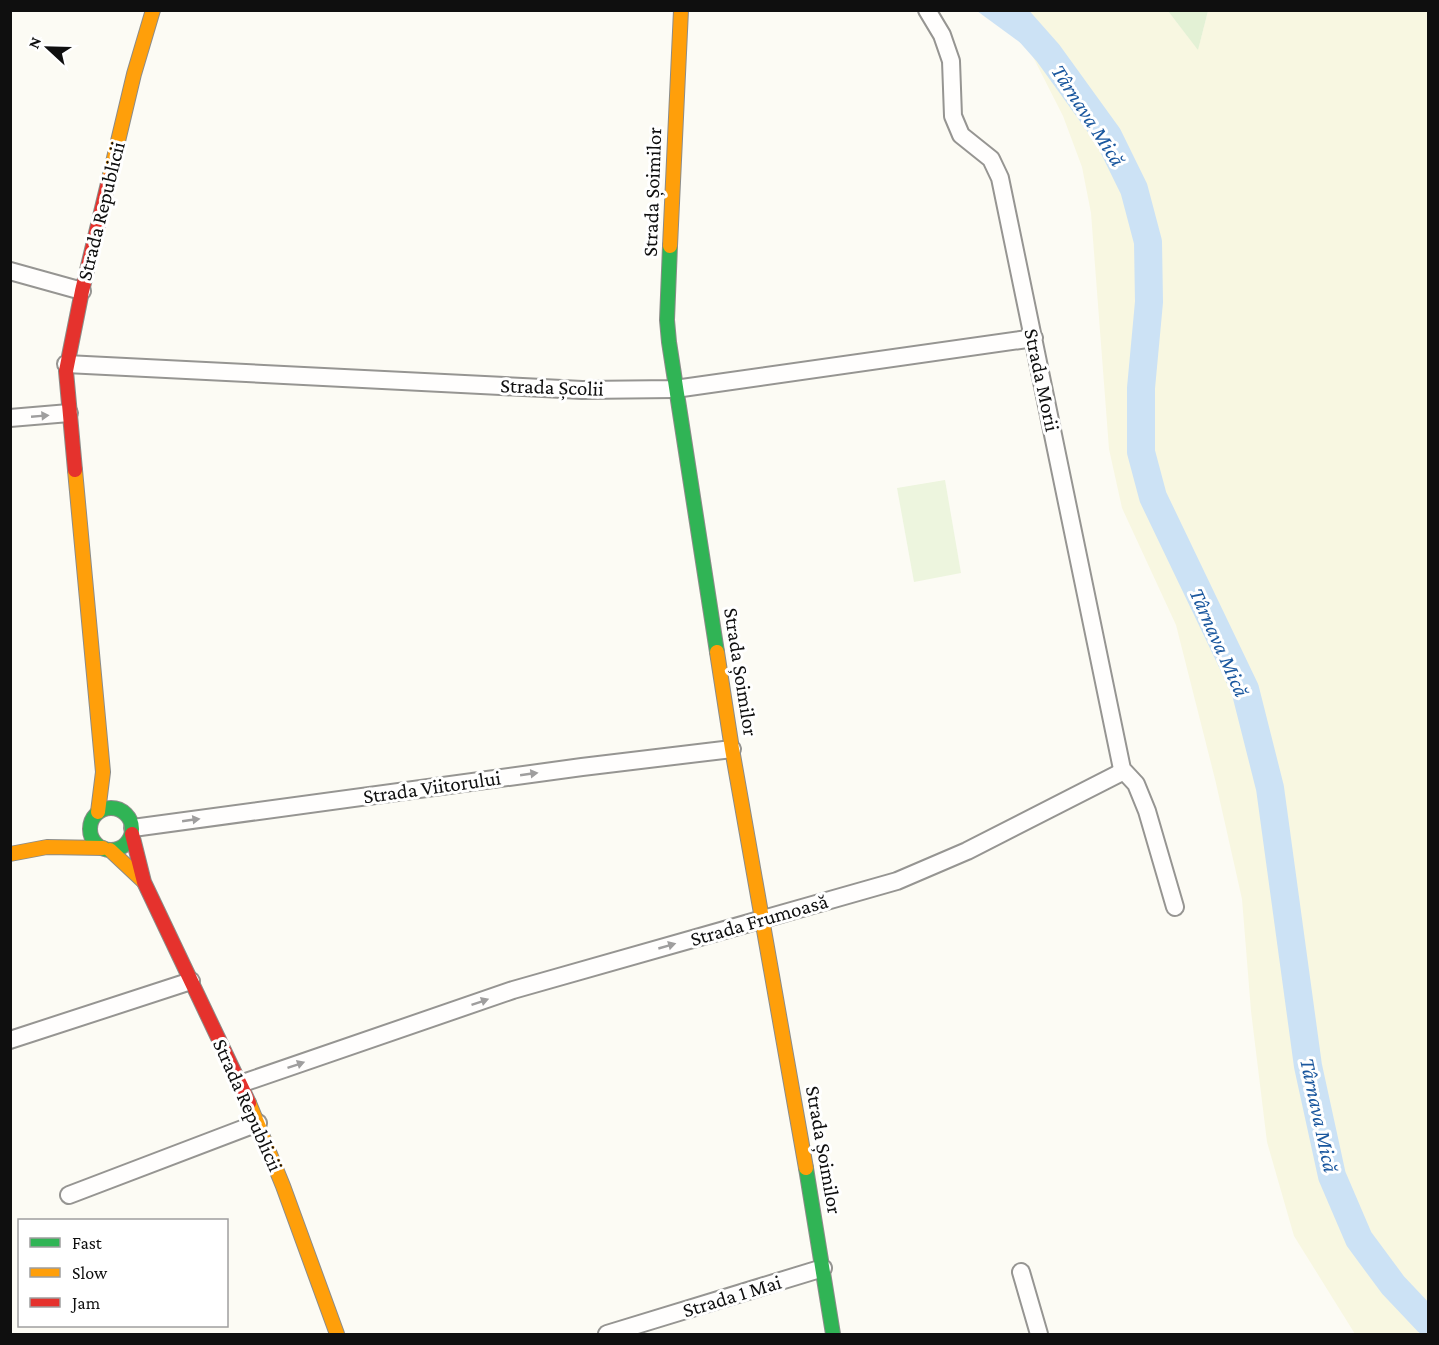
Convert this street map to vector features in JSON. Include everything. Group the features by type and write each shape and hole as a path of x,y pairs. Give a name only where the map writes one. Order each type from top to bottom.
{"main road":[{"name":"Strada Republicii","path":"94,818 103,772 66,364 81,291 134,74 153,10"},
{"name":"Strada Șoimilor","path":"681,10 667,320 675,389 732,749 823,1268 832,1335"},
{"name":"Strada Republicii","path":"103,772 123,811"},
{"path":"10,854 47,847 106,849 124,846 132,831 131,821 123,811 110,807 79,831 47,847"},
{"path":"94,818 92,838 106,849"},
{"name":"Strada Republicii","path":"132,831 144,882 258,1123 337,1335"},
{"name":"Strada Republicii","path":"106,849 144,882"}],"street":[{"name":"Strada Morii","path":"927,10 942,35 951,61 953,116 961,135 991,159 1000,178 1122,769"},
{"path":"10,271 81,291"},
{"name":"Strada Școlii","path":"66,364 582,390 675,389 1034,338"},
{"path":"10,418 69,413"},
{"name":"Strada Viitorului","path":"132,831 582,766 732,749"},
{"path":"1122,769 1136,784 1147,811 1175,907"},
{"name":"Strada Frumoasă","path":"240,1084 513,990 897,881 935,866 1118,774 1122,769"},
{"path":"10,1040 191,981"},
{"path":"69,1195 258,1123"},
{"name":"Strada 1 Mai","path":"607,1335 823,1268"},
{"path":"1021,1272 1039,1335"}],"green space":[{"path":"1025,11 1168,11 1198,49 1208,11 1428,11 1428,1334 1355,1334 1294,1236 1267,1142 1251,1011 1242,899 1215,779 1176,625 1122,508 1109,449 1091,213 1082,167 1063,116 1029,49 1047,38"},
{"path":"1168,11 1208,11 1198,50"},
{"path":"945,480 961,573 914,582 897,488"}],"water":[{"path":"977,11 1025,11 1048,38 1029,49"}],"waterway":[{"name":"Târnava Mică","path":"1010,10 1048,53 1108,136 1134,189 1148,242 1149,302 1141,388 1141,452 1153,497 1245,689 1270,788 1308,1066 1332,1176 1359,1239 1393,1285 1428,1322"}],"traffic: fast":[{"path":"670,246 667,320 669,342 717,652"},
{"path":"111,808 119,809 126,814 131,821 132,829 131,837 126,844 119,849 111,850 103,849 96,844 91,837 90,829 91,821 96,814 103,809 111,808"},
{"path":"806,1168 833,1334"}],"traffic: slow":[{"path":"109,179 134,74 153,10"},
{"path":"670,246 681,10"},
{"path":"75,470 103,772 98,812"},
{"path":"717,652 806,1168"},
{"path":"10,854 47,847 103,848"},
{"path":"110,850 143,881"},
{"path":"249,1103 283,1186 337,1334"}],"traffic: jam":[{"path":"75,470 66,371 82,291 109,179"},
{"path":"132,834 144,882 249,1103"}]}
